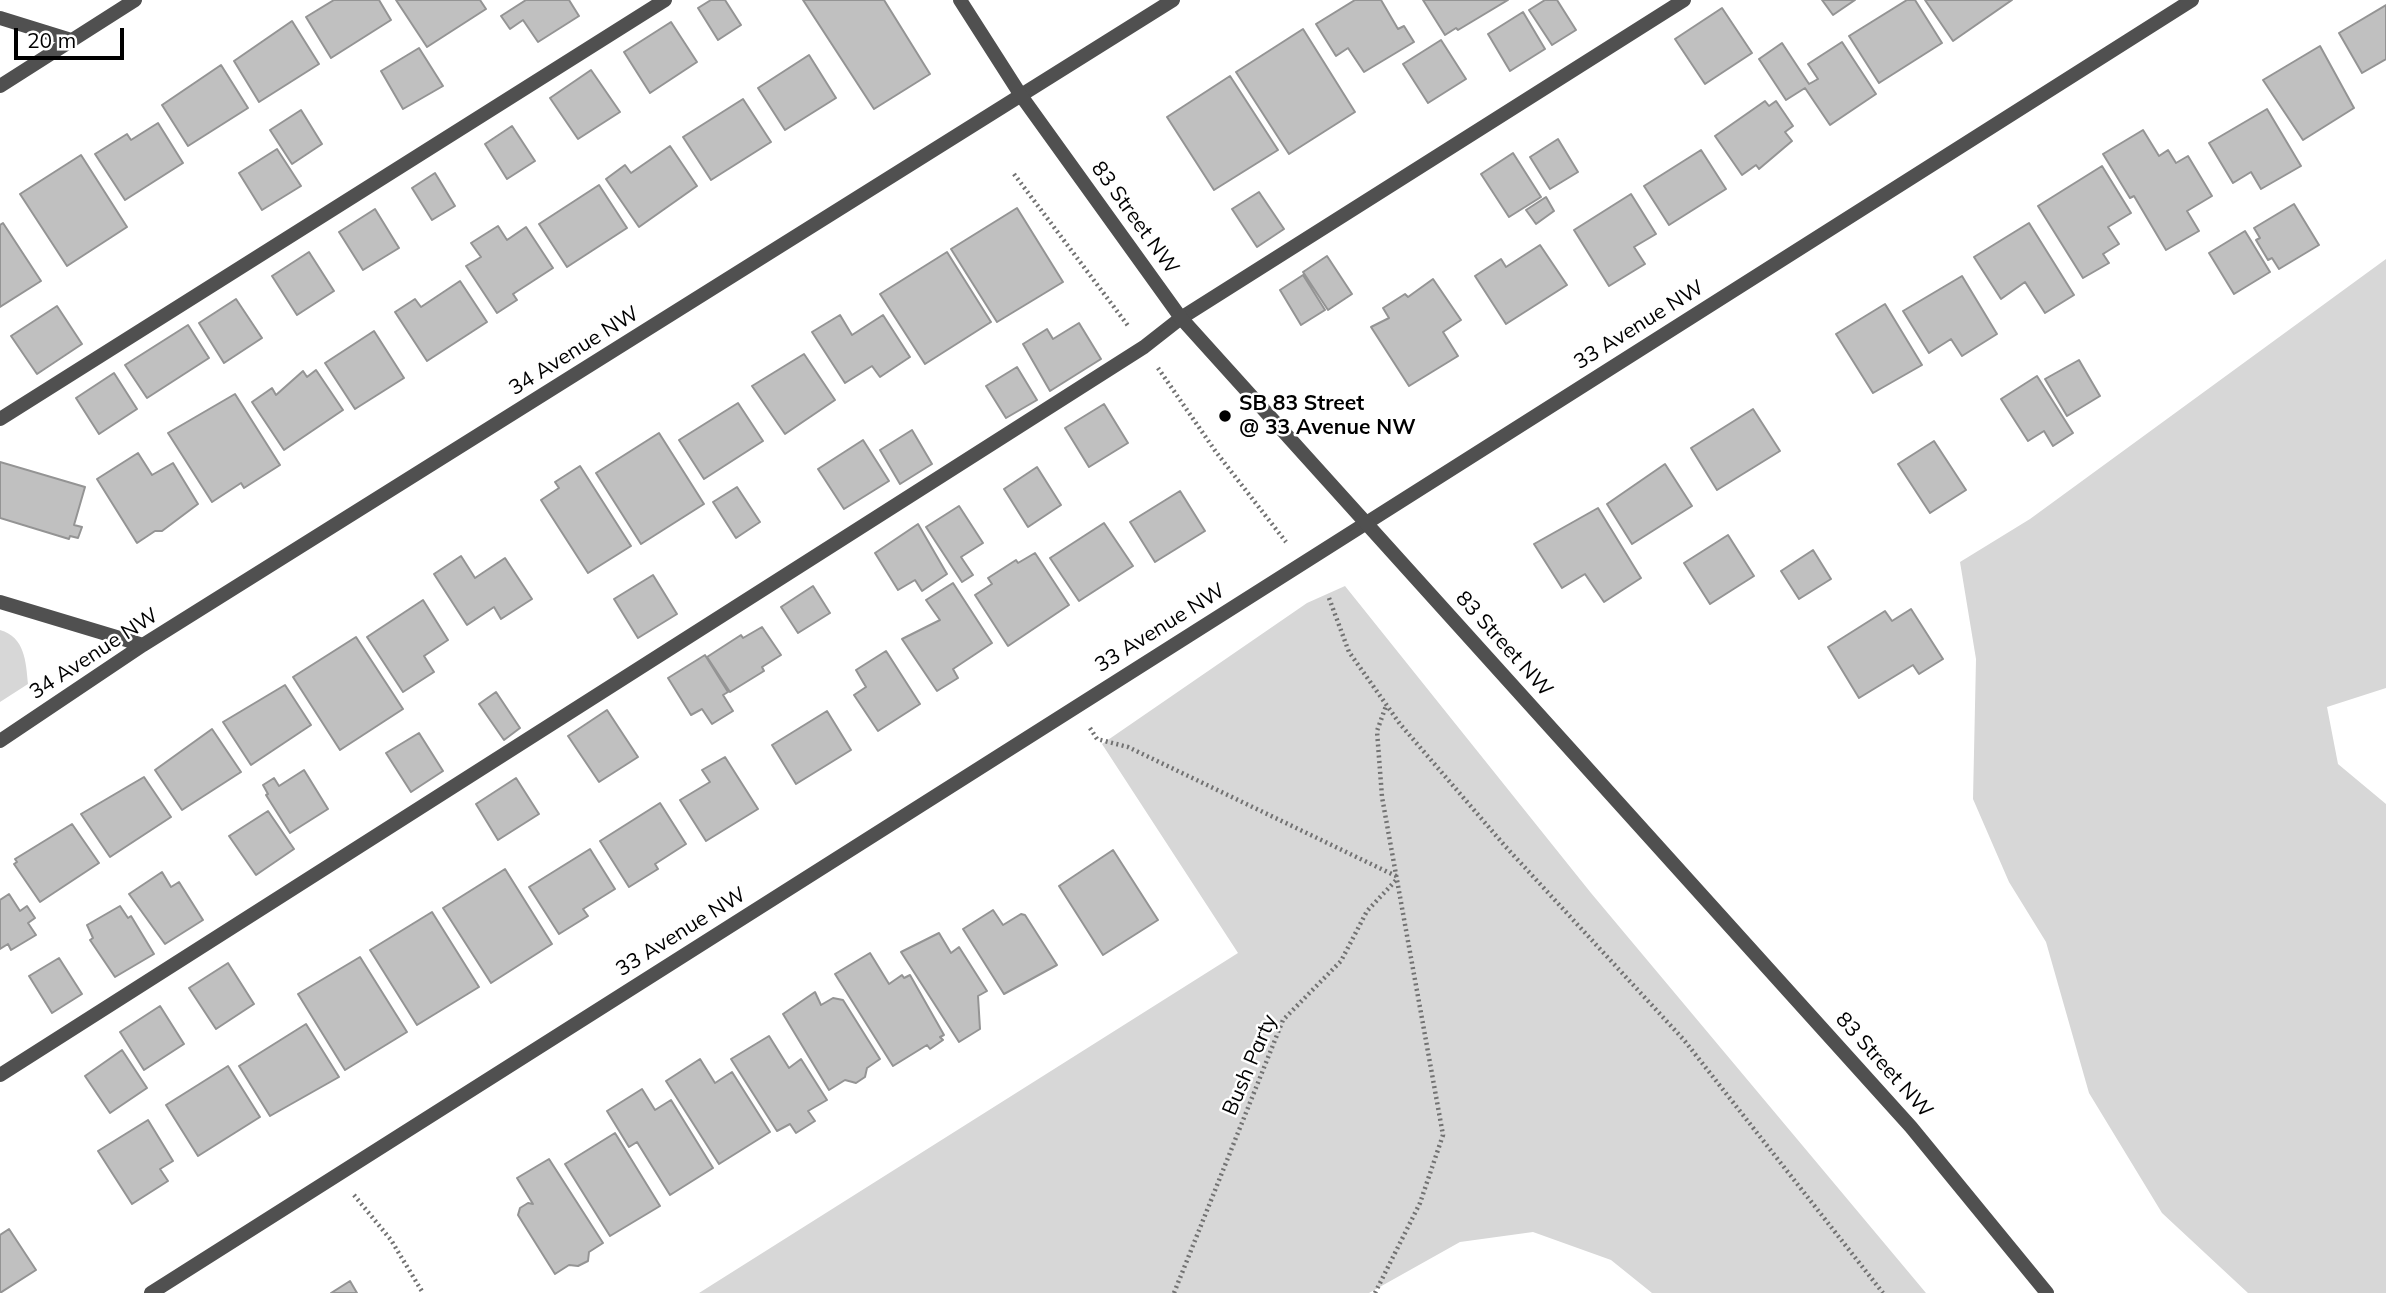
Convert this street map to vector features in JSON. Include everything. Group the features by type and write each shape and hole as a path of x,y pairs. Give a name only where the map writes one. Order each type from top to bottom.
{"street":[{"path":"0,86 135,0"},
{"path":"0,419 665,0"},
{"name":"83 Street NW","path":"960,0 1022,97 1181,318 1912,1127 2047,1293"},
{"name":"34 Avenue NW","path":"0,741 144,645 1173,0"},
{"path":"0,1075 1144,347 1181,318 1684,0"},
{"name":"33 Avenue NW","path":"152,1293 2192,0"},
{"path":"0,18 71,40"},
{"path":"0,602 144,645"}],"path":[{"path":"1329,598 1349,652 1386,706 1505,846 1684,1040 1883,1293"},
{"path":"1375,1293 1420,1203 1443,1135 1399,877 1382,797 1377,731 1386,706"},
{"path":"1075,708 1097,739 1128,747 1399,877"},
{"name":"Bush Party","path":"1174,1293 1283,1020 1341,961 1367,911 1399,877"},
{"path":"338,1175 391,1240 423,1293"}],"shaded area":[{"path":"2386,259 2386,688 2327,707 2338,764 2386,804 2386,1293 2248,1293 2162,1213 2089,1093 2046,942 2009,882 1973,799 1976,659 1960,562 2030,519"},
{"path":"1345,586 1591,893 1926,1293 1652,1293 1611,1260 1533,1232 1460,1242 1369,1293 699,1293 1238,953 1102,744 1307,603"},
{"path":"0,630 15,638 23,651 28,684 0,702"}],"building":[{"path":"334,0 379,0 391,20 331,58 306,17"},
{"path":"396,0 480,0 486,9 427,47"},
{"path":"526,0 569,0 579,16 538,42 523,20 510,29 501,16"},
{"path":"711,0 725,0 741,25 718,40 698,8"},
{"path":"803,0 884,0 930,74 874,109"},
{"path":"1355,0 1381,0 1398,29 1404,26 1414,42 1364,72 1348,48 1336,56 1316,24"},
{"path":"1423,0 1508,0 1445,35"},
{"path":"1545,0 1557,0 1576,30 1552,45 1529,10"},
{"path":"1822,0 1855,0 1833,15"},
{"path":"1907,0 1915,0 1942,43 1879,83 1849,36"},
{"path":"1925,0 2012,0 1953,41"},
{"path":"2386,5 2386,59 2362,73 2339,33"},
{"path":"1722,8 1752,53 1705,84 1675,39"},
{"path":"1523,12 1545,49 1510,71 1488,34"},
{"path":"292,21 319,64 259,102 234,61"},
{"path":"671,22 697,62 650,93 624,52"},
{"path":"1303,29 1355,112 1289,154 1236,72"},
{"path":"1441,40 1466,79 1428,103 1403,64"},
{"path":"1842,42 1876,94 1830,125 1805,88 1786,100 1759,59 1782,43 1809,84 1818,79 1808,64"},
{"path":"2320,46 2354,108 2303,140 2263,80"},
{"path":"419,48 443,86 403,109 381,71"},
{"path":"809,55 836,98 785,130 758,88"},
{"path":"221,65 248,108 188,146 162,105"},
{"path":"591,70 620,112 578,139 550,98"},
{"path":"1230,76 1278,150 1214,190 1167,117"},
{"path":"743,99 771,142 711,180 683,137"},
{"path":"1765,101 1769,106 1776,101 1793,126 1785,132 1792,141 1759,169 1756,165 1742,175 1715,136"},
{"path":"2267,109 2301,166 2261,189 2251,172 2233,183 2209,143"},
{"path":"301,110 322,144 292,164 270,130"},
{"path":"158,123 183,163 125,200 95,154 127,134 131,140"},
{"path":"512,126 535,161 507,179 485,144"},
{"path":"2143,130 2159,156 2168,150 2176,163 2188,156 2212,196 2187,211 2199,231 2166,250 2134,196 2130,198 2103,154"},
{"path":"1558,139 1578,172 1550,189 1530,157"},
{"path":"670,146 697,186 639,227 606,179 625,165 631,173"},
{"path":"277,149 301,186 262,210 239,173"},
{"path":"1701,150 1726,189 1669,225 1644,186"},
{"path":"1513,153 1541,197 1509,217 1481,174"},
{"path":"81,155 127,227 67,266 20,194"},
{"path":"2102,166 2131,213 2108,227 2119,244 2103,254 2109,263 2083,278 2038,206"},
{"path":"435,173 455,206 432,220 412,188"},
{"path":"599,185 627,228 567,267 539,224"},
{"path":"1259,192 1284,229 1257,247 1232,209"},
{"path":"1631,194 1656,234 1634,247 1645,264 1609,286 1574,230"},
{"path":"1546,197 1554,211 1536,224 1526,210"},
{"path":"2294,204 2319,245 2279,269 2272,258 2268,260 2256,240 2260,238 2254,228"},
{"path":"1017,208 1063,282 997,322 951,249"},
{"path":"375,209 399,248 363,270 339,232"},
{"path":"3,223 41,281 0,307 0,225"},
{"path":"2029,223 2074,295 2045,313 2025,282 2001,299 1974,257"},
{"path":"498,226 507,240 526,227 553,268 513,294 517,300 497,313 466,266 481,257 471,243"},
{"path":"2245,231 2270,272 2234,294 2209,253"},
{"path":"1540,245 1567,285 1506,324 1475,276 1501,259 1506,267"},
{"path":"309,252 334,291 297,315 272,276"},
{"path":"947,252 991,322 925,364 880,294"},
{"path":"1327,256 1352,294 1328,310 1303,272"},
{"path":"1303,275 1325,310 1301,325 1280,290"},
{"path":"1962,276 1997,334 1962,356 1951,339 1929,353 1903,311"},
{"path":"1433,279 1461,320 1443,332 1458,356 1409,386 1371,327 1389,318 1383,308 1405,294 1408,297"},
{"path":"460,281 487,322 427,361 395,312 415,299 421,307"},
{"path":"236,299 262,338 224,363 199,323"},
{"path":"1885,304 1922,365 1873,393 1836,334"},
{"path":"57,306 82,344 37,374 11,336"},
{"path":"840,315 852,335 883,315 910,357 880,377 872,366 845,383 812,332"},
{"path":"1079,323 1101,359 1050,391 1023,344 1047,329 1053,339"},
{"path":"188,325 209,358 147,398 125,365"},
{"path":"374,331 404,378 355,409 325,363"},
{"path":"804,354 835,400 785,434 752,386"},
{"path":"2079,360 2100,396 2067,416 2045,379"},
{"path":"1017,367 1037,400 1006,418 986,386"},
{"path":"316,370 343,410 284,450 252,402 272,388 276,395 303,371 307,377"},
{"path":"114,373 137,409 99,434 76,398"},
{"path":"2037,376 2073,433 2053,446 2044,431 2028,441 2001,399"},
{"path":"235,394 280,465 244,488 241,483 212,502 168,433"},
{"path":"738,403 763,441 704,479 679,440"},
{"path":"1104,404 1128,443 1089,467 1065,428"},
{"path":"1753,409 1780,451 1717,490 1691,448"},
{"path":"912,430 932,464 900,484 880,450"},
{"path":"659,433 704,504 641,544 596,473"},
{"path":"863,440 889,481 844,509 818,469"},
{"path":"1934,441 1966,490 1930,513 1898,464"},
{"path":"138,453 152,475 173,463 198,504 162,531 155,531 137,543 97,479"},
{"path":"0,462 85,487 74,525 82,527 78,538 70,536 69,539 0,518"},
{"path":"1665,464 1692,506 1632,544 1607,504"},
{"path":"580,466 631,546 588,573 541,500 559,488 555,482"},
{"path":"1037,467 1061,505 1028,527 1004,489"},
{"path":"737,487 760,522 736,538 713,502"},
{"path":"1180,491 1205,531 1155,562 1130,522"},
{"path":"959,506 983,543 961,557 973,575 962,582 926,527"},
{"path":"1598,508 1641,578 1604,602 1585,574 1562,588 1534,544"},
{"path":"1104,523 1133,566 1079,601 1050,558"},
{"path":"918,524 947,574 922,591 915,580 898,590 875,553"},
{"path":"1728,535 1754,576 1710,604 1684,563"},
{"path":"1813,550 1831,579 1799,599 1781,571"},
{"path":"1035,553 1069,605 1008,646 975,595 992,584 988,578 1016,560 1018,563"},
{"path":"461,556 475,578 505,558 532,599 501,619 494,607 467,625 434,574"},
{"path":"653,575 677,614 638,638 614,599"},
{"path":"953,583 992,643 953,669 958,678 937,691 902,639 940,620 926,600"},
{"path":"813,586 830,613 798,633 781,607"},
{"path":"423,600 448,640 424,656 434,672 403,692 367,637"},
{"path":"1911,609 1943,659 1919,674 1913,665 1859,698 1828,647 1885,611 1892,621"},
{"path":"762,627 781,655 762,667 764,671 730,692 707,657 741,635 743,638"},
{"path":"356,637 403,709 340,750 293,677"},
{"path":"886,651 920,704 878,731 854,695 866,687 856,670"},
{"path":"705,655 728,692 723,695 733,711 712,724 702,709 691,715 668,678"},
{"path":"285,685 311,725 251,765 223,722"},
{"path":"496,692 520,728 504,740 479,704"},
{"path":"607,710 638,757 599,782 568,736"},
{"path":"827,711 851,750 796,784 772,745"},
{"path":"212,729 241,772 182,810 155,770"},
{"path":"419,733 443,771 411,792 386,753"},
{"path":"725,757 758,809 706,841 680,800 710,782 702,770"},
{"path":"304,770 328,809 290,833 266,795 268,794 263,785 274,778 279,786"},
{"path":"144,777 171,817 110,857 81,814"},
{"path":"516,778 539,814 498,840 476,804"},
{"path":"660,803 686,844 655,864 658,869 629,887 600,841"},
{"path":"268,811 294,849 256,875 229,836"},
{"path":"72,824 99,863 40,902 14,864 17,862 15,859"},
{"path":"590,849 615,889 583,909 588,916 559,934 529,887"},
{"path":"1113,850 1158,920 1103,955 1059,886"},
{"path":"505,869 552,944 491,983 443,908"},
{"path":"162,872 171,887 179,882 203,920 165,944 129,894"},
{"path":"9,894 20,911 27,906 35,918 28,923 36,935 11,950 8,944 0,949 0,900"},
{"path":"120,906 128,918 131,916 154,954 115,977 90,940 93,938 87,925"},
{"path":"993,910 1003,925 1021,914 1025,915 1057,965 1004,994 963,929"},
{"path":"432,912 479,987 417,1025 370,950"},
{"path":"939,933 951,953 959,947 987,991 978,996 980,1029 959,1042 901,952"},
{"path":"870,953 889,984 902,975 904,978 910,975 944,1035 940,1037 943,1040 930,1049 927,1045 893,1066 835,974"},
{"path":"360,957 407,1032 345,1070 298,994"},
{"path":"59,958 82,994 52,1013 29,976"},
{"path":"228,963 254,1004 216,1029 189,988"},
{"path":"815,992 821,1005 833,998 843,1000 880,1059 867,1068 865,1077 856,1083 845,1080 829,1090 783,1014"},
{"path":"160,1006 184,1044 144,1070 120,1032"},
{"path":"306,1024 339,1077 270,1116 239,1066"},
{"path":"769,1036 789,1068 801,1059 827,1100 808,1111 815,1121 796,1133 790,1124 777,1131 731,1059"},
{"path":"122,1050 147,1088 110,1113 85,1076"},
{"path":"700,1059 715,1083 732,1072 770,1132 719,1164 666,1081"},
{"path":"228,1066 260,1117 198,1156 166,1105"},
{"path":"642,1089 655,1110 671,1100 713,1168 670,1195 637,1142 629,1147 607,1111"},
{"path":"148,1120 173,1161 160,1169 168,1181 132,1204 98,1151"},
{"path":"615,1133 660,1206 610,1236 565,1164"},
{"path":"549,1159 603,1243 589,1252 588,1261 578,1266 569,1265 555,1274 518,1215 520,1208 528,1203 533,1204 517,1178"},
{"path":"9,1229 36,1270 0,1293 0,1235"},
{"path":"350,1281 357,1293 331,1293"}],"place":[{"name":"SB 83 Street @ 33 Avenue NW","path":"1225,416"}]}
